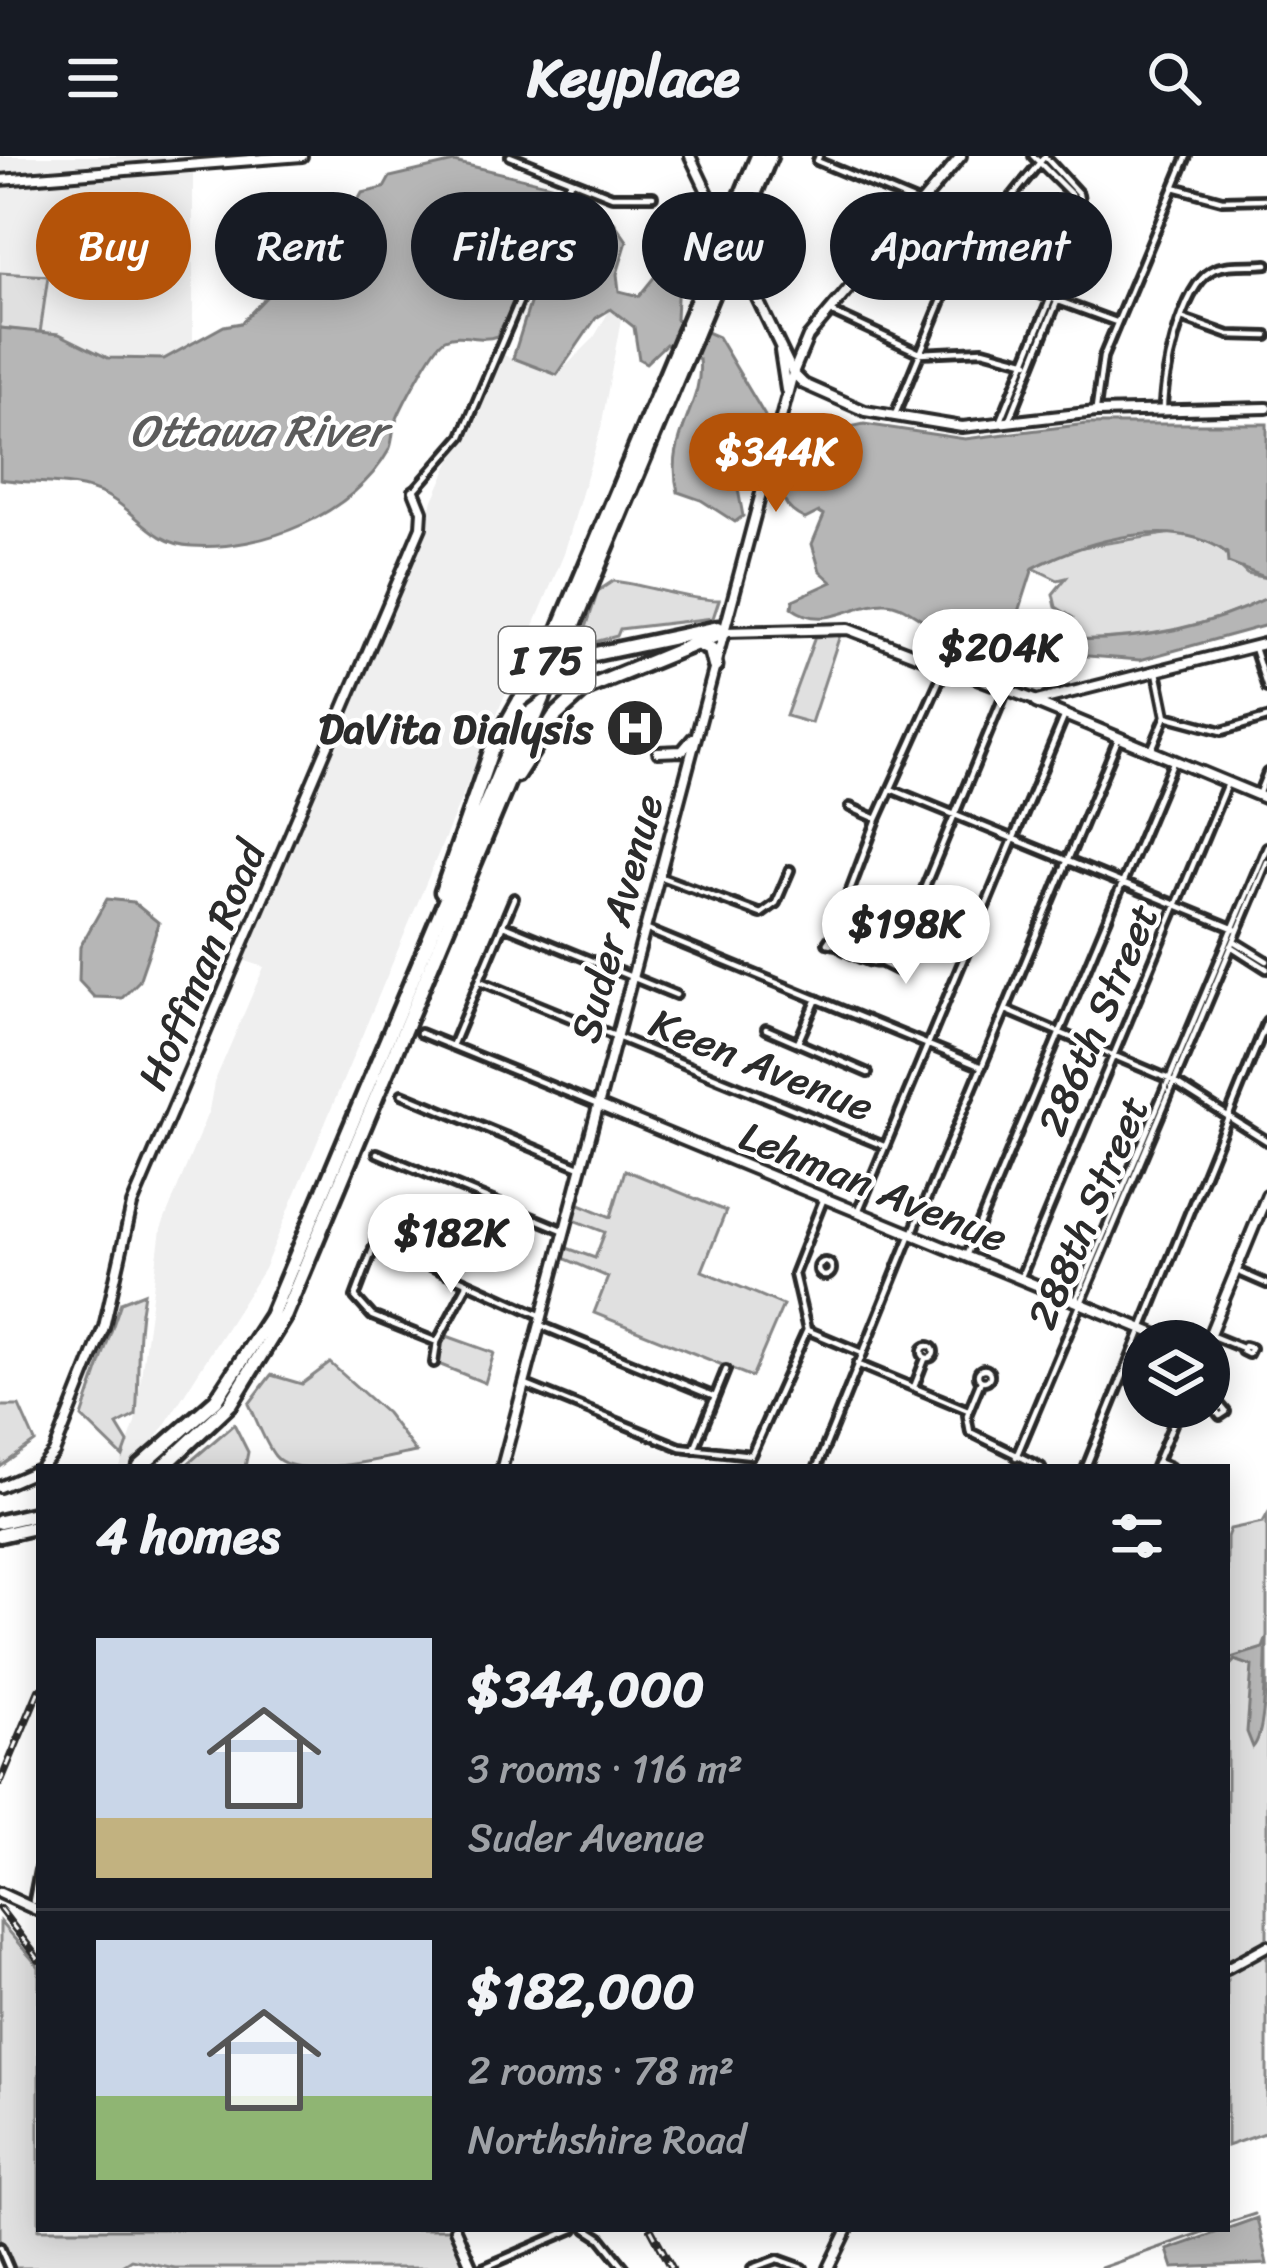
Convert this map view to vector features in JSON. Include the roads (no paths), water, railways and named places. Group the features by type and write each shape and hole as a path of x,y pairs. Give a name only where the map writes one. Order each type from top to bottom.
{"highway":[{"name":"I 75","path":"694,324 758,156"},
{"name":"I 75","path":"160,1461 221,1394 264,1330 681,353 770,156"},
{"name":"I 75","path":"160,1461 230,1403 278,1330 681,353"},
{"path":"500,801 549,724 579,693 725,629"},
{"path":"417,969 478,784 520,700 551,671 576,658 725,629"},
{"path":"695,643 711,650 715,665"},
{"path":"0,1522 36,1514"},
{"path":"0,1534 36,1527"}],"street":[{"path":"0,180 302,156"},
{"path":"510,156 612,196 642,196"},
{"path":"819,156 817,161 890,192"},
{"name":"Suder Avenue","path":"931,192 962,156"},
{"path":"1033,156 1043,158 1068,192"},
{"path":"1096,412 1100,365 1187,156"},
{"path":"1015,192 1043,158"},
{"path":"692,161 793,373 846,405 962,427 1096,412 1267,408"},
{"path":"414,491 462,436 571,182"},
{"path":"1174,187 1216,200 1267,199"},
{"path":"1162,412 1164,369 1208,273 1267,264"},
{"name":"Suder Avenue","path":"503,1464 786,395 808,338 838,300"},
{"path":"894,417 943,300"},
{"path":"1004,424 1057,300"},
{"path":"1065,300 1117,322"},
{"path":"829,311 920,353 983,350 1030,363"},
{"path":"1184,319 1233,336 1267,336"},
{"path":"777,339 788,347 808,338"},
{"path":"777,339 786,395 805,384"},
{"name":"Hoffman Road","path":"45,1464 54,1453 98,1345 132,1205 421,527 422,511 414,491"},
{"path":"725,629 848,629 1029,700 1049,703 1267,643"},
{"path":"1253,648 1267,688"},
{"path":"946,666 877,819 836,930 839,944 885,962 896,956 1006,690"},
{"path":"1151,751 1166,716 1157,672"},
{"path":"1049,703 1065,715 1262,797 1267,773"},
{"path":"858,1212 1065,715"},
{"path":"1166,716 1222,731 1267,718"},
{"path":"658,752 682,751 697,732"},
{"path":"816,1464 1119,737"},
{"path":"966,1256 1174,760"},
{"name":"286th Street","path":"1020,1279 1228,782"},
{"path":"891,790 1070,858 1236,929"},
{"path":"850,807 877,819"},
{"name":"288th Street","path":"1016,1457 1267,847"},
{"name":"288th Street","path":"1255,884 1267,862"},
{"path":"658,876 752,914 766,913 776,903 790,870"},
{"path":"1255,884 1267,891"},
{"path":"452,1046 514,898"},
{"path":"503,925 676,995"},
{"path":"645,929 982,1066"},
{"path":"1231,943 1267,965"},
{"name":"Keen Avenue","path":"480,981 884,1146"},
{"path":"799,1042 817,999"},
{"path":"1006,1010 1172,1081 1267,1141"},
{"path":"1148,1320 1267,1021"},
{"path":"766,1029 868,1073"},
{"name":"Lehman Avenue","path":"420,1033 1122,1320"},
{"path":"402,1094 581,1167"},
{"path":"377,1153 565,1231"},
{"path":"1217,1320 1267,1196"},
{"path":"524,1384 694,1449 742,1458 758,1447 807,1330 794,1286 824,1198"},
{"path":"386,1212 355,1290 358,1305 437,1342"},
{"path":"375,1241 715,1397"},
{"path":"800,1258 818,1266"},
{"path":"1237,1271 1267,1284"},
{"path":"434,1363 437,1342 467,1282"},
{"path":"807,1330 862,1353"},
{"path":"1230,1344 1242,1348"},
{"path":"914,1387 926,1358"},
{"path":"857,1364 969,1410"},
{"path":"694,1449 727,1370"},
{"path":"981,1381 967,1424 974,1437 1034,1464"},
{"path":"1088,1464 1122,1382"},
{"path":"1157,1464 1172,1428"},
{"name":"Hoffman Road","path":"0,1487 36,1471"},
{"path":"0,1893 34,1904"},
{"path":"1230,1967 1263,1951"},
{"path":"456,2232 472,2268"},
{"path":"483,2268 567,2232"},
{"path":"589,2232 622,2267"},
{"path":"830,2268 847,2232"},
{"path":"0,2247 9,2268"},
{"path":"753,2268 778,2259 803,2268"}],"water":[{"name":"Ottawa River","path":"454,162 555,186 553,192 411,192 411,300 516,300 497,336 451,337 440,344 403,406 389,450 353,493 276,535 192,546 166,540 95,491 0,479 0,328 59,334 108,358 164,359 224,326 241,323 263,300 387,300 387,192 366,192 384,188 390,177"},
{"path":"618,228 627,241 618,271"},
{"path":"618,282 619,291 639,296 642,292 642,300 677,300 676,319 718,337 765,416 761,429 767,442 783,452 820,443 831,431 864,424 965,439 1087,424 1267,424 1267,578 1228,563 1227,553 1206,541 1157,533 1104,541 1033,568 1018,615 993,644 944,630 891,604 873,604 828,617 804,615 792,608 793,600 832,582 820,571 812,544 824,515 819,512 805,519 791,510 782,493 779,470 754,466 752,486 747,468 734,468 743,516 735,522 701,500 678,492 676,454 696,391 699,359 666,344 646,363 639,359 634,327 611,309 596,318 557,375 513,358 531,300 618,300"},
{"path":"1267,598 1267,625 1140,660 1036,652 1019,645 1026,637 1119,638 1179,629"},
{"path":"107,899 133,902 159,923 139,981 122,998 94,997 79,981 80,947"},
{"path":"1267,1637 1263,1712 1253,1747 1247,1732 1252,1666 1235,1660 1230,1666 1230,1658 1263,1648"},
{"path":"1257,2218 1267,2264 1173,2268 1167,2250 1230,2232 1230,2228"}],"waterway":[{"path":"1230,2222 1255,2214"},
{"path":"1101,2268 1203,2232"}],"railway":[{"path":"0,1783 36,1697"},
{"path":"0,1909 36,1956"},
{"path":"653,2232 672,2268"}],"place":[{"name":"DaVita Dialysis","path":"635,728"}]}
